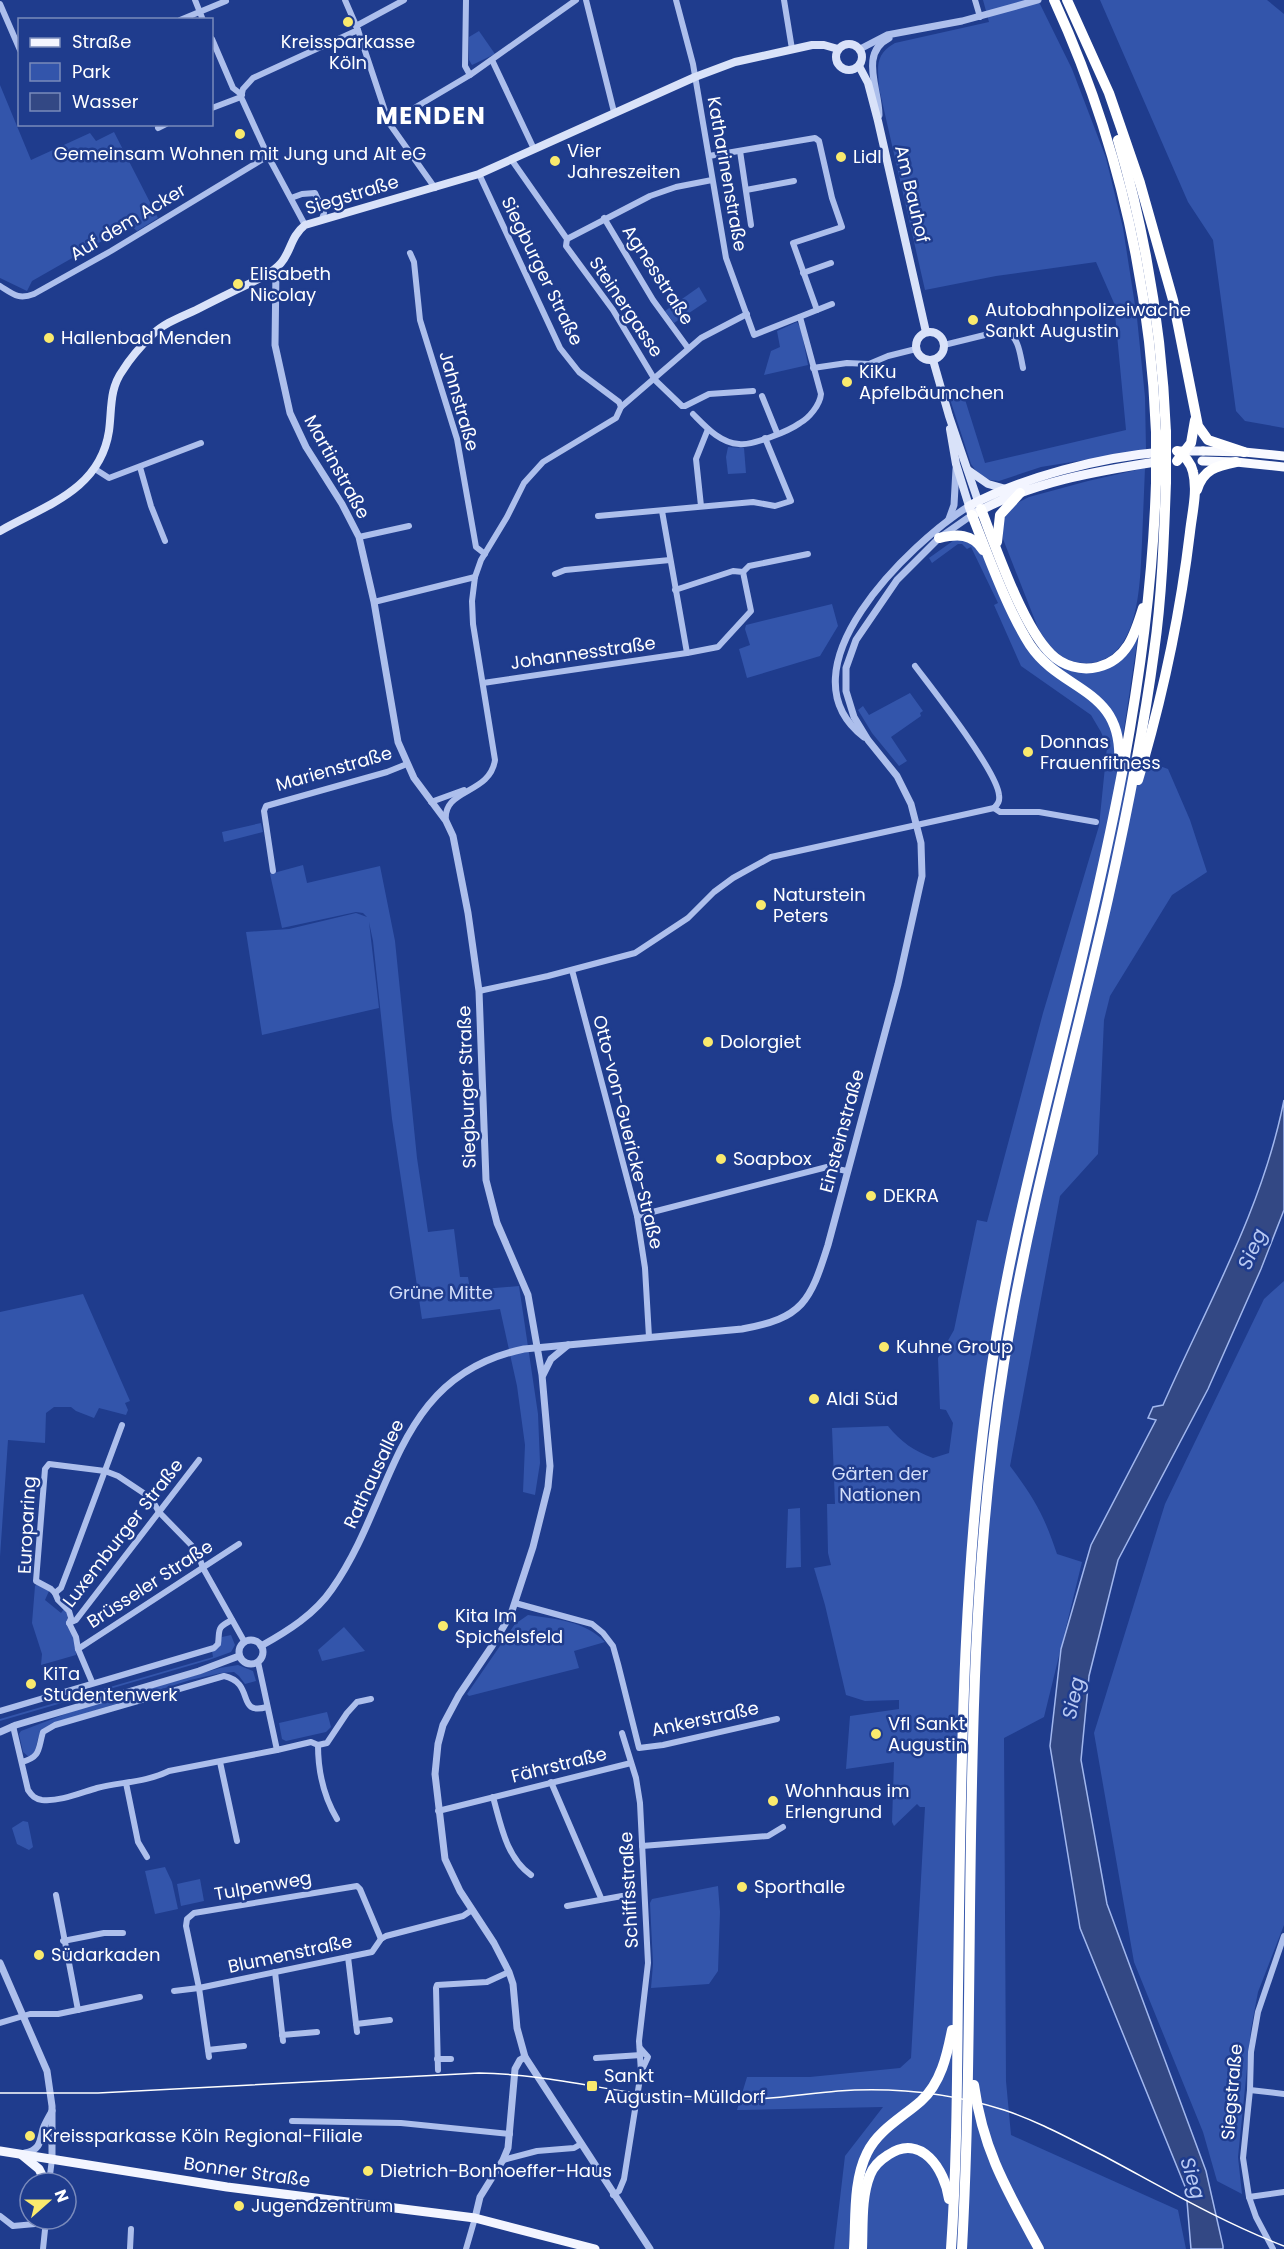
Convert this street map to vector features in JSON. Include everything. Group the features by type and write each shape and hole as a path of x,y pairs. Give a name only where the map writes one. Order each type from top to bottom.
{"highway":[{"path":"1054,0 1099,112 1129,220 1145,304 1161,432"},
{"path":"1070,5 1119,120 1149,213 1180,330 1198,426 1208,440 1244,452"},
{"path":"1090,51 1131,184 1146,251 1156,310 1161,432 1163,562 1154,650 1119,847"},
{"path":"962,2249 970,2046 975,1655 993,1438 1019,1281 1052,1130 1119,847 1167,672 1195,498 1193,472 1182,456 1194,437 1196,416"},
{"path":"1203,456 1244,452 1284,456"},
{"path":"1203,456 1284,467"},
{"path":"1195,498 1204,474 1217,466 1236,462"},
{"path":"950,2249 955,2155 965,1627 976,1482 995,1343 1012,1260 1116,804 1144,647 1161,483"},
{"path":"997,548 1000,515 1003,509 1020,493"},
{"path":"975,508 997,548 1036,635 1045,648 1059,661 1090,669 1110,662 1128,646 1137,629 1151,578"},
{"path":"975,508 996,572 1022,631 1035,652 1046,664 1098,701 1110,717 1119,747 1116,804"},
{"path":"939,538 961,535 970,538 981,547 996,572"},
{"path":"854,2249 858,2181 868,2151 881,2134 922,2100 932,2088 946,2058 958,2003"},
{"path":"970,2046 978,2113 986,2141 1000,2175 1039,2249"},
{"path":"862,2249 866,2189 870,2174 879,2161 893,2152 908,2149 919,2151 930,2157 940,2168 946,2181 949,2198 950,2249"}],"main road":[{"path":"849,43 860,49 862,58 859,66 852,70 840,67 836,61 838,49 849,43"},
{"name":"Siegstraße","path":"276,269 286,256 290,242 305,225 479,174 614,112 735,62 792,49 824,45 838,49"},
{"name":"Am Bauhof","path":"859,66 868,83 879,121 926,332"},
{"path":"0,531 69,493 90,477 103,455 107,442 111,404 121,371 153,334 170,322 276,269"},
{"path":"926,332 940,336 944,345 940,356 933,360 921,357 916,349 917,341 926,332"},
{"path":"933,360 967,470 975,508"},
{"path":"949,416 956,464 975,508"},
{"path":"975,508 1006,489 1102,461 1144,453 1203,456"},
{"path":"975,508 1080,476 1182,456"},
{"path":"967,470 988,484 1006,489"},
{"name":"Bonner Straße","path":"0,2151 227,2187 475,2218 595,2249"},
{"path":"20,2155 40,2171"}],"street":[{"path":"195,0 201,16 226,1"},
{"path":"345,0 357,28 389,123 435,188"},
{"path":"242,96 243,89 253,78 357,28 404,0"},
{"path":"466,0 465,66 470,75"},
{"path":"389,123 470,75 576,0"},
{"path":"586,0 614,112"},
{"name":"Katharinenstraße","path":"676,0 695,77 726,258 754,335 800,317"},
{"path":"784,0 792,49"},
{"path":"975,0 980,17"},
{"path":"860,49 876,39 980,17 1038,0"},
{"path":"0,4 18,45"},
{"path":"879,121 873,75 873,53 879,44 899,33"},
{"path":"213,41 233,87 242,96 268,156 305,225"},
{"path":"492,60 534,149"},
{"path":"213,108 242,96"},
{"path":"158,128 162,126"},
{"path":"709,156 815,138 819,141 832,198 842,227 793,243 817,310"},
{"path":"740,151 751,225"},
{"name":"Auf dem Acker","path":"0,286 24,298 34,294 111,251 268,156"},
{"name":"Steinergasse","path":"511,159 567,239 566,246 613,310 655,380 685,406 709,394 753,391"},
{"name":"Siegburger Straße","path":"479,174 560,348 579,372 619,402 621,407"},
{"path":"567,239 650,196 712,180"},
{"path":"746,190 794,181"},
{"path":"291,198 315,193 324,213 322,219"},
{"name":"Agnesstraße","path":"604,218 653,300 688,348"},
{"name":"Jahnstraße","path":"410,253 414,262 420,320 457,439 476,547 485,554"},
{"path":"803,273 831,264"},
{"name":"Martinstraße","path":"276,269 275,345 290,413 306,447 342,504 359,537 374,602 398,742 406,764 431,802"},
{"path":"693,414 722,440 737,444 747,444 801,423 818,405 821,394 800,317 832,304"},
{"path":"446,820 445,812 448,804 486,781 494,771 495,760 473,624 472,601 475,577 485,554 531,474 551,456 616,418 621,407 655,380 688,348 715,329 747,314"},
{"path":"944,345 1005,330 1013,334 1023,368"},
{"path":"813,368 847,363 869,364 888,356 916,349"},
{"path":"762,396 777,433"},
{"path":"701,506 696,459 708,429"},
{"path":"598,516 753,502 776,506 791,501 765,438"},
{"path":"95,469 109,478 201,443"},
{"path":"949,519 954,505 956,464"},
{"path":"140,467 151,506 165,541"},
{"name":"Einsteinstraße","path":"868,740 848,722 838,703 835,679 841,648 890,574 916,546 949,519 975,508"},
{"name":"Einsteinstraße","path":"537,1347 742,1329 770,1324 796,1311 809,1295 818,1278 898,984 920,889 922,857 917,825 911,804 901,783 868,740 851,710 846,691 846,668 852,648 873,613 897,580 939,538 975,508"},
{"path":"662,511 687,653"},
{"name":"Martinstraße","path":"359,537 408,526"},
{"path":"675,590 733,571 743,572 749,566 808,554"},
{"path":"555,574 565,570 670,560"},
{"name":"Johannesstraße","path":"483,683 718,647 751,611 743,572"},
{"path":"374,602 475,577"},
{"path":"478,991 635,953 688,918 714,892 733,878 771,857 994,807 998,803 999,796 991,775 915,666"},
{"name":"Marienstraße","path":"273,871 264,811 266,806 406,764"},
{"path":"431,802 474,788"},
{"name":"Siegburger Straße","path":"431,802 446,820 453,836 466,904 478,991 486,1180 497,1223 528,1295 542,1375 550,1459 548,1487 515,1603 492,1646 451,1707 438,1744 436,1764 438,1810 445,1859 454,1881 494,1943 509,1972 513,1984 516,2028 525,2057 650,2249"},
{"path":"994,807 1000,812 1039,812 1096,822"},
{"name":"Otto-von-Guericke-Straße","path":"572,970 637,1216 645,1268 650,1337"},
{"path":"637,1216 827,1167 847,1171"},
{"path":"542,1375 551,1359 570,1344"},
{"name":"Rathausallee","path":"261,1646 294,1627 311,1613 332,1589 356,1547 403,1443 434,1397 454,1379 472,1368 514,1351 537,1347"},
{"path":"56,1593 64,1579 122,1425"},
{"name":"Luxemburger Straße","path":"69,1623 76,1620 199,1460"},
{"name":"Europaring","path":"92,1682 69,1623 71,1618 69,1611 58,1600 51,1588 36,1581 45,1469 50,1464 105,1471 118,1476 151,1498 159,1512 197,1551 203,1568 244,1641"},
{"name":"Brüsseler Straße","path":"78,1649 239,1544"},
{"name":"Ankerstraße","path":"515,1603 592,1624 603,1633 613,1646 639,1748 663,1745 777,1719"},
{"path":"0,1711 92,1682 214,1648 218,1644 218,1631 222,1625 232,1620"},
{"path":"258,1662 247,1664 239,1656 238,1650 244,1641 252,1639 261,1646 262,1656 258,1662 277,1750"},
{"path":"0,1732 199,1671 239,1656"},
{"path":"22,1762 33,1760 38,1754 44,1732 55,1725 224,1676 234,1678 242,1686 248,1706 252,1709 267,1707"},
{"path":"14,1726 28,1790 32,1797 47,1800 158,1776 169,1771 311,1742 327,1743 357,1702 371,1699"},
{"name":"Schiffsstraße","path":"613,2195 622,2186 624,2179 641,2072 648,1963 640,1803 622,1733"},
{"path":"318,1744 318,1757 328,1804 337,1818"},
{"path":"220,1762 237,1841"},
{"name":"Fährstraße","path":"438,1810 631,1763"},
{"path":"551,1782 602,1899"},
{"path":"126,1783 138,1842 147,1857"},
{"name":"Fährstraße","path":"493,1797 507,1845 524,1870 531,1875"},
{"path":"642,1846 768,1836 783,1827"},
{"name":"Tulpenweg","path":"199,1988 186,1926 187,1919 194,1913 357,1886 381,1939"},
{"path":"56,1895 78,2010"},
{"path":"567,1906 622,1896"},
{"name":"Blumenstraße","path":"174,1991 199,1988 372,1952 381,1939 398,1932 463,1916 472,1910"},
{"path":"63,1941 104,1933 123,1933"},
{"name":"Siegstraße","path":"1273,2249 1256,2217 1249,2197 1243,2158 1250,2090 1251,2052 1258,2012 1275,1956 1284,1936"},
{"path":"348,1957 357,2032"},
{"path":"0,1963 47,2071 52,2111 50,2171"},
{"path":"275,1972 283,2038 317,2032"},
{"path":"438,2070 437,1985 487,1982 509,1972"},
{"path":"199,1988 208,2054 244,2046"},
{"path":"0,2023 39,2013 58,2014 140,1997"},
{"path":"356,2024 390,2020"},
{"path":"596,2058 643,2053"},
{"path":"466,2249 480,2197 503,2160 510,2134 514,2069 525,2057"},
{"path":"437,2059 451,2059"},
{"path":"1250,2090 1284,2094"},
{"path":"20,2155 29,2153 40,2145 44,2126 52,2111"},
{"path":"292,2121 401,2123 510,2134"},
{"path":"503,2160 537,2151 574,2148 581,2144"},
{"path":"1249,2197 1284,2192"},
{"path":"0,2216 13,2226 18,2225"},
{"path":"130,2249 131,2229"},
{"path":"43,2249 45,2231"}],"green space":[{"path":"983,0 1038,0 1072,69 1106,158 1123,228 1137,318 1145,397 1146,450 1041,467 999,481 979,475 971,464 948,393 962,390 985,463 1126,430 1114,303 1096,262 996,276 925,290 879,88 880,57 895,43 989,22"},
{"path":"1100,0 1267,0 1284,14 1284,428 1245,421 1236,411 1213,240 1188,202"},
{"path":"479,31 495,54 472,65 469,60 469,37"},
{"path":"0,85 31,160 90,133 96,141 114,132 158,218 137,231 130,225 32,281 27,291 0,278"},
{"path":"699,287 707,301 674,323 665,311"},
{"path":"797,322 801,329 808,365 764,375 771,351 780,347 777,331"},
{"path":"728,447 744,448 746,473 728,474 726,457"},
{"path":"1145,468 1138,597 1128,634 1118,649 1105,659 1087,663 1071,661 1052,648 1038,628 1003,539 1003,519 1017,503 1029,497"},
{"name":"Gärten der Nationen","path":"957,538 968,540 982,553 1019,634 1095,702 1110,724 1116,750 1168,769 1190,820 1207,872 1172,895 1110,996 1104,1020 1098,1154 1060,1196 1010,1466 1038,1507 1057,1554 1082,1562 1044,1717 1004,1738 1006,2081 1011,2135 1178,2210 1186,2249 834,2249 845,2156 883,2107 737,2110 747,2077 810,2077 900,2068 911,2058 925,1807 917,1804 894,1826 892,1822 894,1762 846,1769 850,1716 899,1709 899,1700 865,1701 846,1695 814,1568 831,1565 828,1553 827,1504 835,1504 832,1428 888,1426 903,1441 926,1455 933,1458 949,1453 953,1423 946,1410 940,1409 938,1358 954,1330 977,1220 987,1222 1043,1013 1099,826 1107,747 1101,732 1091,715 1021,666 994,605 998,603 971,547 967,549 962,544 958,544 932,563 929,558"},
{"path":"832,604 838,626 820,656 747,678 739,649 750,645 746,625"},
{"path":"1138,636 1123,736 1118,727 1049,661 1037,646 1089,672"},
{"path":"910,693 923,711 920,713 921,716 891,737 907,761 899,766 872,733 858,710 863,706 869,715"},
{"path":"261,823 263,832 224,842 222,832"},
{"name":"Grüne Mitte","path":"303,865 307,883 380,866 395,941 417,1158 428,1232 454,1229 460,1277 468,1277 470,1290 519,1286 538,1414 540,1463 535,1495 523,1492 525,1445 517,1386 500,1309 422,1319 392,1119 369,922 379,1008 262,1035 246,932 289,929 356,913 367,917 363,913 356,912 282,928 270,874"},
{"path":"1284,1281 1284,1925 1258,1992 1251,2029 1238,2157 1242,2194 1217,2181 1203,2132 1134,1962 1094,1733 1165,1504 1264,1299"},
{"path":"83,1294 130,1401 125,1403 128,1410 126,1415 99,1408 94,1418 71,1407 54,1407 46,1413 45,1443 8,1440 0,1557 0,1312"},
{"path":"800,1508 801,1567 786,1568 788,1509"},
{"path":"37,1584 49,1591 45,1600 61,1613 64,1609 67,1613 67,1626 75,1640 76,1655 41,1665 42,1654 32,1623"},
{"path":"528,1615 579,1625 605,1642 574,1651 579,1668 469,1696 467,1694 515,1624"},
{"path":"344,1627 365,1651 322,1661 318,1650"},
{"path":"231,1635 235,1645 231,1652 0,1721 0,1719 213,1657 212,1651 219,1647 222,1637"},
{"path":"238,1665 253,1671 256,1681 245,1684 234,1672 190,1680 56,1723 41,1732 34,1755 29,1757 23,1752 19,1734 21,1731 76,1710 220,1668"},
{"path":"327,1712 331,1727 326,1732 286,1741 282,1739 279,1723"},
{"path":"23,1821 28,1822 33,1847 29,1850 17,1844 12,1828"},
{"path":"165,1867 172,1882 178,1909 155,1914 145,1871"},
{"path":"200,1879 204,1901 181,1906 177,1884"},
{"path":"718,1886 720,1912 718,1971 709,1984 651,1988 653,1964 650,1903 652,1899"}],"water":[{"name":"Sieg","path":"1284,1100 1284,1210 1261,1269 1208,1389 1118,1560 1089,1676 1081,1760 1107,1904 1206,2171 1223,2246 1223,2249 1191,2249 1186,2189 1080,1928 1050,1746 1061,1649 1091,1545 1156,1420 1148,1418 1153,1407 1163,1405 1232,1255 1262,1179 1275,1140"}],"tram line":[{"path":"0,2093 98,2093 479,2073 535,2077 647,2095 720,2101 859,2090 943,2095 984,2104 1029,2119 1215,2215 1284,2246"}],"place":[{"name":"Kreissparkasse Köln","path":"348,22"},
{"name":"Gemeinsam Wohnen mit Jung und Alt eG","path":"240,134"},
{"name":"Lidl","path":"841,157"},
{"name":"Vier Jahreszeiten","path":"555,161"},
{"name":"Elisabeth Nicolay","path":"238,284"},
{"name":"Autobahnpolizeiwache Sankt Augustin","path":"973,320"},
{"name":"Hallenbad Menden","path":"49,338"},
{"name":"KiKu Apfelbäumchen","path":"847,382"},
{"name":"Donnas Frauenfitness","path":"1028,752"},
{"name":"Naturstein Peters","path":"761,905"},
{"name":"Dolorgiet","path":"708,1042"},
{"name":"Soapbox","path":"721,1159"},
{"name":"DEKRA","path":"871,1196"},
{"name":"Kuhne Group","path":"884,1347"},
{"name":"Aldi Süd","path":"814,1399"},
{"name":"Kita Im Spichelsfeld","path":"443,1626"},
{"name":"KiTa Studentenwerk","path":"31,1684"},
{"name":"Vfl Sankt Augustin","path":"876,1734"},
{"name":"Wohnhaus im Erlengrund","path":"773,1801"},
{"name":"Sporthalle","path":"742,1887"},
{"name":"Südarkaden","path":"39,1955"},
{"name":"Sankt Augustin-Mülldorf","path":"592,2086"},
{"name":"Kreissparkasse Köln Regional-Filiale","path":"30,2136"},
{"name":"Dietrich-Bonhoeffer-Haus","path":"368,2171"},
{"name":"Jugendzentrum","path":"239,2206"}],"district":[{"name":"MENDEN","path":"431,116"}]}
